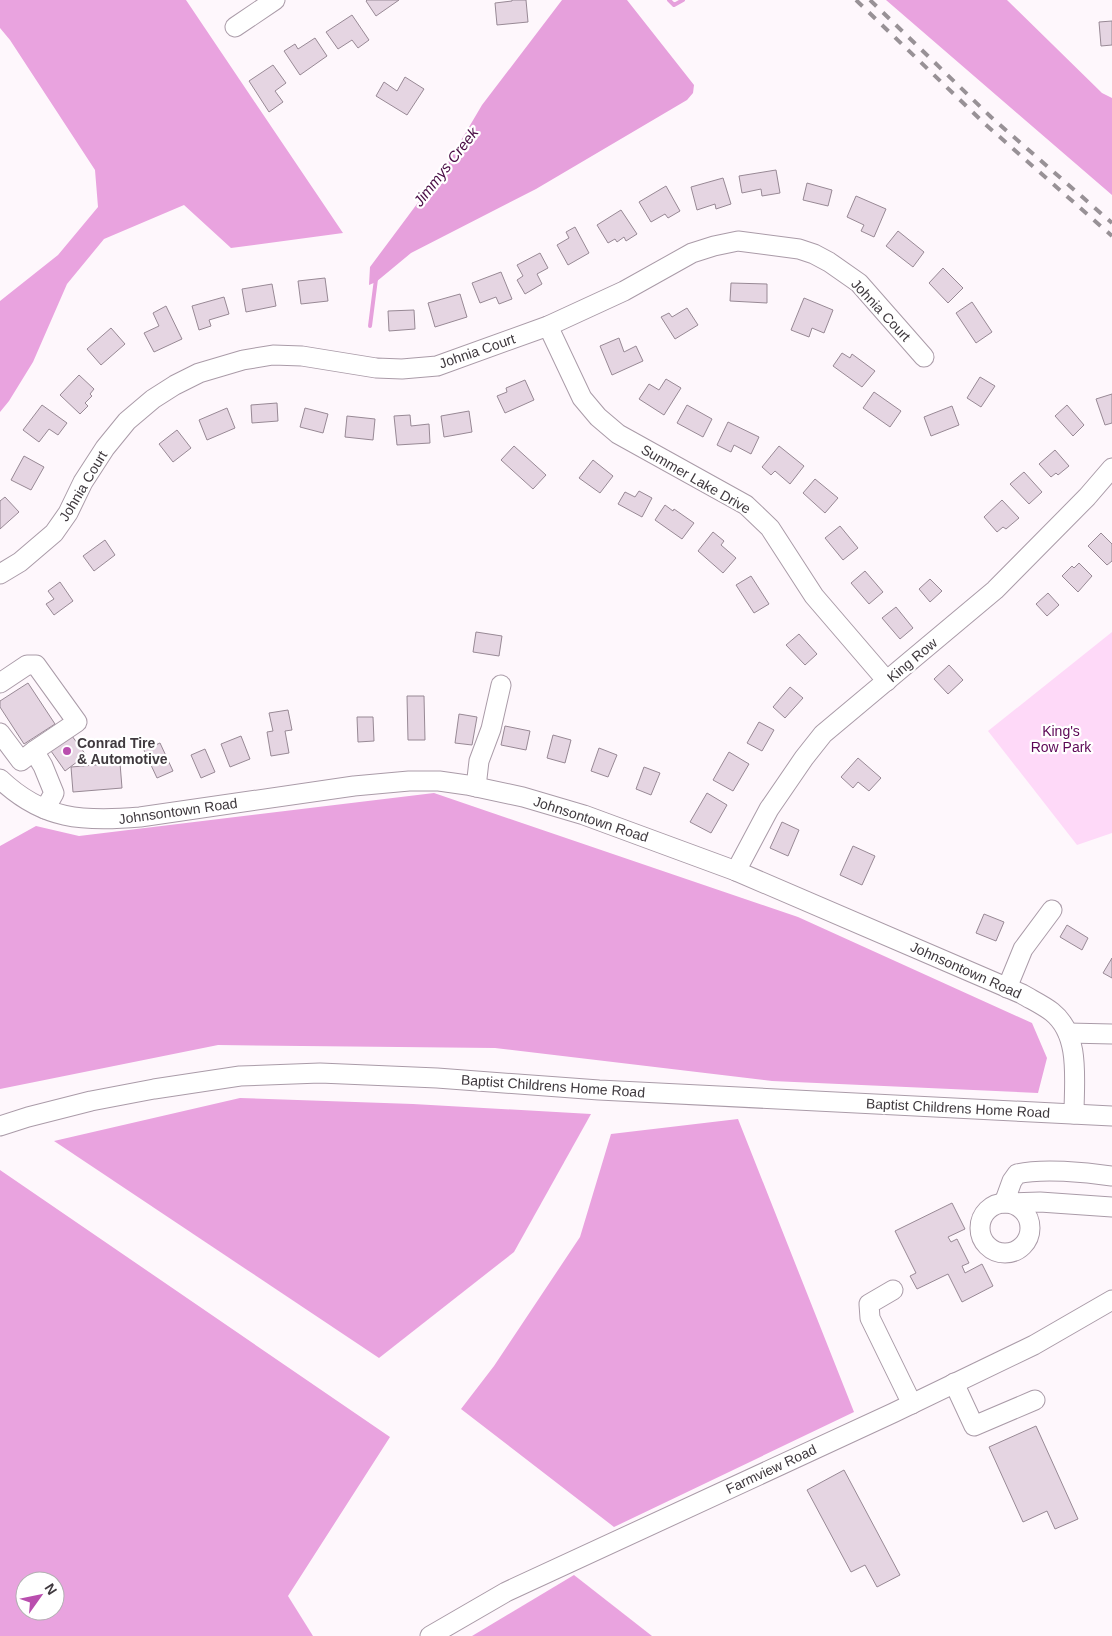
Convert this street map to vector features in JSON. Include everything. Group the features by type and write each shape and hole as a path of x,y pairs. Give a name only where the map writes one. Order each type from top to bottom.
{"street":[{"path":"235,27 275,0"},
{"name":"Johnia Court","path":"0,574 20,562 54,533 68,513 83,482 105,448 127,421 153,399 199,373 243,360 273,355 302,356 376,368 402,369 437,366 548,326 624,291 692,253 714,246 738,241 799,249 814,254 859,283 924,356"},
{"name":"Summer Lake Drive","path":"548,326 582,398 598,417 618,434 746,505 761,518 778,539 814,596 887,681"},
{"name":"King Row","path":"736,871 769,809 823,734 995,590 1087,497 1112,468"},
{"path":"0,684 27,665 36,665 77,722 21,761 0,733"},
{"path":"476,787 479,761 491,729 501,685"},
{"path":"34,751 43,766 54,793 44,809"},
{"name":"Johnsontown Road","path":"0,779 31,803 44,809 77,818 109,820 354,786 410,781 439,781 476,787 523,797 584,815 736,871 1007,988 1053,1013 1062,1022 1071,1040 1074,1065 1074,1114"},
{"path":"1007,988 1023,949 1052,910"},
{"path":"1068,1032 1112,1034"},
{"name":"Baptist Childrens Home Road","path":"0,1126 82,1104 154,1089 240,1076 320,1073 437,1078 599,1090 1112,1116"},
{"path":"1112,1176 1094,1173 1029,1171 1017,1174 1012,1181 1004,1203 1040,1202 1112,1207"},
{"path":"893,1290 869,1304 870,1318 912,1404"},
{"name":"Farmview Road","path":"430,1636 506,1592 912,1404 1034,1345 1112,1300"},
{"path":"954,1384 974,1426 1036,1400"}],"green space":[{"name":"King's Row Park","path":"1112,632 1112,833 1077,845 988,731"}],"shaded area":[{"path":"0,0 186,0 343,233 231,248 184,205 104,239 67,284 33,362 0,412 0,301 58,255 98,207 95,170 10,40 0,28"},
{"path":"886,0 1007,0 1102,93 1112,98 1112,195"},
{"path":"434,793 798,917 1032,1023 1047,1058 1038,1093 772,1081 495,1048 218,1045 0,1089 0,846 36,826 79,836"},
{"path":"240,1098 413,1104 591,1114 514,1252 379,1358 54,1141"},
{"path":"738,1119 854,1412 614,1527 461,1409 494,1366 580,1237 611,1134"},
{"path":"0,1170 390,1437 288,1596 313,1636 0,1636"},
{"path":"574,1575 652,1636 472,1636"}],"water":[{"path":"562,0 627,0 694,85 693,93 687,100 536,189 411,253 376,282 369,285 370,267 449,161 482,105"}],"building":[{"path":"367,0 399,0 376,16"},
{"path":"526,0 528,22 497,25 495,3"},
{"path":"352,15 369,40 358,48 352,40 338,49 326,32"},
{"path":"1112,21 1112,45 1101,46 1099,22"},
{"path":"315,38 327,56 300,75 284,51 295,44 298,49"},
{"path":"273,65 286,83 275,91 283,102 269,112 249,81"},
{"path":"405,77 424,89 407,115 376,96 384,82 397,91"},
{"path":"776,170 780,193 762,196 761,189 742,193 739,176"},
{"path":"723,178 731,204 716,209 715,204 697,210 691,187"},
{"path":"807,183 832,190 828,206 803,200"},
{"path":"666,186 680,211 668,218 665,214 651,222 639,202"},
{"path":"856,196 886,209 874,237 861,231 864,225 847,217"},
{"path":"621,210 637,234 626,241 624,237 617,242 615,239 608,243 597,225"},
{"path":"575,227 589,253 568,265 557,245 569,238 566,232"},
{"path":"898,231 924,252 913,267 886,246"},
{"path":"540,253 548,268 537,274 542,284 525,294 517,280 523,276 517,265"},
{"path":"943,268 963,288 948,303 929,283"},
{"path":"501,272 512,299 499,304 496,297 480,303 472,283"},
{"path":"325,278 328,301 301,304 298,281"},
{"path":"731,283 767,284 767,303 730,301"},
{"path":"272,284 276,306 246,312 242,289"},
{"path":"460,294 467,317 435,327 428,303"},
{"path":"224,297 229,314 209,320 211,326 199,330 192,306"},
{"path":"804,298 833,310 824,333 812,328 809,337 791,330"},
{"path":"972,302 992,332 976,343 956,313"},
{"path":"166,306 182,339 154,352 144,333 159,326 153,313"},
{"path":"687,308 698,325 675,339 661,317 669,313 672,317"},
{"path":"414,310 415,329 389,331 388,311"},
{"path":"111,328 125,344 101,365 87,349"},
{"path":"619,338 624,352 636,346 643,361 612,375 600,346"},
{"path":"842,353 850,358 852,354 875,371 862,387 833,366"},
{"path":"79,375 94,389 90,394 92,396 85,403 88,406 80,414 60,395"},
{"path":"980,377 995,386 981,407 967,398"},
{"path":"666,379 681,388 664,415 639,399 649,384 659,390"},
{"path":"525,380 534,400 505,413 497,396 507,392 506,388"},
{"path":"874,392 901,411 890,427 863,408"},
{"path":"1112,394 1112,423 1105,425 1096,399"},
{"path":"277,403 278,421 252,423 251,405"},
{"path":"42,405 67,423 58,435 49,429 39,442 23,430"},
{"path":"687,405 712,419 703,437 677,423"},
{"path":"1067,405 1084,425 1073,436 1055,416"},
{"path":"952,406 959,425 931,436 924,417"},
{"path":"227,408 235,428 207,440 199,420"},
{"path":"305,408 328,414 323,433 300,427"},
{"path":"469,411 472,432 444,437 441,416"},
{"path":"410,415 411,426 429,424 430,443 397,445 394,416"},
{"path":"347,416 375,419 373,440 345,437"},
{"path":"728,422 759,437 751,454 734,445 731,452 717,445"},
{"path":"177,430 191,448 173,462 159,444"},
{"path":"514,446 546,475 533,489 501,460"},
{"path":"779,446 804,466 790,484 775,471 771,475 762,467"},
{"path":"1055,450 1069,466 1058,475 1056,473 1051,477 1039,464"},
{"path":"24,456 44,467 31,490 11,480"},
{"path":"593,460 613,476 600,493 579,478"},
{"path":"1024,472 1042,492 1029,504 1010,484"},
{"path":"815,479 838,498 825,513 803,493"},
{"path":"639,491 652,498 642,517 618,504 625,492 635,497"},
{"path":"5,497 19,512 0,529 0,501"},
{"path":"1002,500 1019,518 1006,529 1003,527 997,532 984,517"},
{"path":"665,505 694,523 682,539 655,520"},
{"path":"840,526 858,548 843,560 825,538"},
{"path":"713,532 724,541 721,545 736,558 723,573 698,551"},
{"path":"1101,533 1112,544 1112,561 1107,565 1088,546"},
{"path":"105,540 115,555 94,571 83,556"},
{"path":"1079,563 1092,576 1078,592 1062,576 1072,566 1074,568"},
{"path":"865,571 883,592 869,604 851,583"},
{"path":"751,576 769,604 754,613 736,585"},
{"path":"930,579 942,591 930,602 919,589"},
{"path":"60,582 73,601 54,615 46,604 54,599 48,591"},
{"path":"1048,593 1059,605 1047,616 1036,604"},
{"path":"896,607 913,628 900,639 882,618"},
{"path":"476,632 502,636 499,656 473,652"},
{"path":"799,634 817,654 805,665 786,645"},
{"path":"949,665 963,680 948,694 934,679"},
{"path":"28,683 55,724 24,744 0,707 0,701"},
{"path":"790,687 803,698 785,718 773,707"},
{"path":"407,696 424,696 425,740 408,740"},
{"path":"288,710 292,730 285,731 289,753 271,756 267,732 273,731 269,713"},
{"path":"459,714 477,717 472,745 455,743"},
{"path":"357,717 373,717 374,741 358,742"},
{"path":"759,722 774,730 762,751 747,743"},
{"path":"505,726 530,731 526,750 501,745"},
{"path":"553,735 571,740 565,763 547,758"},
{"path":"72,736 86,755 65,771 51,751"},
{"path":"241,736 250,759 230,767 221,744"},
{"path":"160,743 173,771 157,778 144,750"},
{"path":"599,748 617,755 608,777 591,771"},
{"path":"205,749 215,772 201,778 191,755"},
{"path":"729,752 749,764 733,791 713,780"},
{"path":"858,758 881,778 869,791 858,782 853,788 841,777"},
{"path":"120,763 122,788 73,792 71,767"},
{"path":"644,767 660,773 651,795 636,789"},
{"path":"707,793 727,805 711,833 690,822"},
{"path":"782,822 799,830 788,856 770,848"},
{"path":"853,846 875,856 862,885 840,875"},
{"path":"984,914 1004,922 996,941 976,933"},
{"path":"1067,925 1088,938 1082,950 1060,937"},
{"path":"1112,958 1112,978 1103,973"},
{"path":"952,1203 965,1229 948,1237 951,1242 957,1239 969,1263 962,1266 965,1273 982,1264 993,1286 962,1302 948,1274 917,1289 910,1276 916,1273 895,1231"},
{"path":"1036,1426 1078,1519 1055,1529 1047,1511 1023,1522 989,1447"},
{"path":"844,1470 900,1575 877,1587 865,1565 851,1572 807,1490"}],"waterway":[{"name":"Jimmys Creek","path":"669,0 674,5 683,0"},
{"name":"Jimmys Creek","path":"370,326 376,279"}],"railway":[{"path":"856,0 985,124 1112,236"},
{"path":"870,0 991,117 1112,223"}],"place":[{"name":"Conrad Tire & Automotive","path":"67,751"}]}
